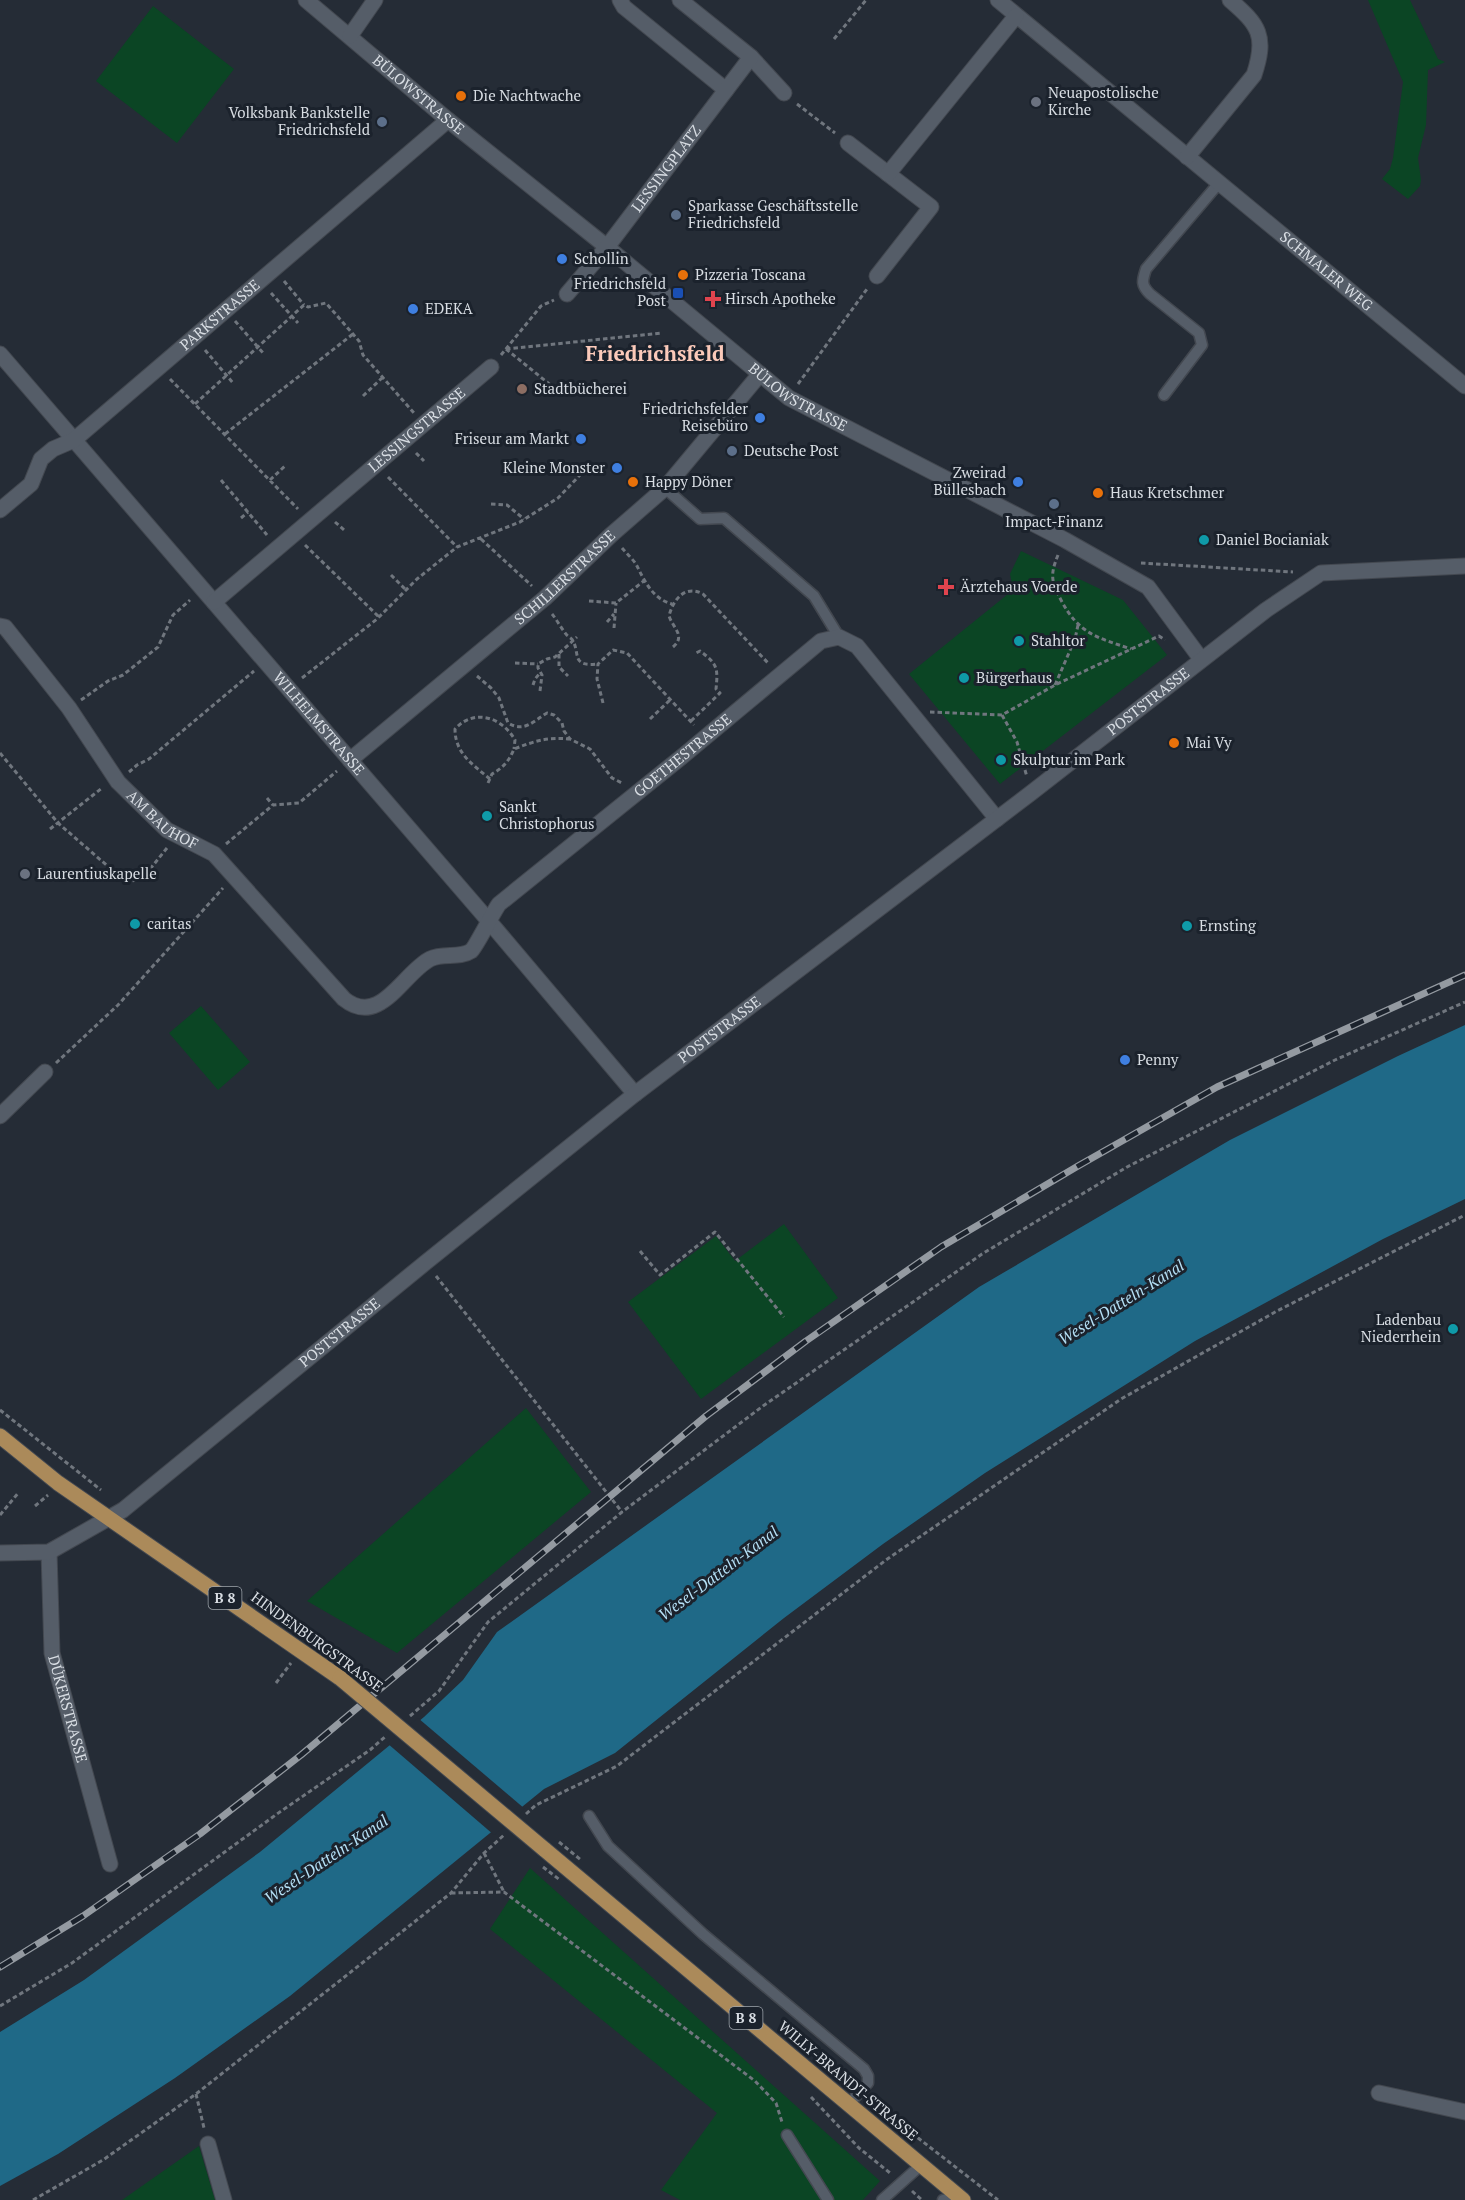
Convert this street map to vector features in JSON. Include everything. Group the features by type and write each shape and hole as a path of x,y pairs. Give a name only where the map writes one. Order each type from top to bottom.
{"main road":[{"name":"HINDENBURGSTRASSE","path":"0,1436 58,1483 340,1678 544,1849"},
{"name":"WILLY-BRANDT-STRASSE","path":"544,1849 960,2198"}],"street":[{"name":"BÜLOWSTRASSE","path":"306,0 448,120 607,247 789,398 1065,540 1148,587 1201,659"},
{"path":"350,36 375,0"},
{"path":"620,0 624,7 726,90"},
{"path":"680,0 751,57 784,93"},
{"name":"SCHMALER WEG","path":"998,0 1465,386"},
{"path":"1187,157 1254,75 1259,59 1260,44 1257,27 1230,0"},
{"path":"888,174 1016,16"},
{"name":"LESSINGPLATZ","path":"607,247 751,57"},
{"name":"PARKSTRASSE","path":"0,510 31,484 41,459 53,448 74,440 448,120"},
{"path":"848,143 931,207 877,276"},
{"path":"567,294 607,247"},
{"name":"WILHELMSTRASSE","path":"0,354 635,1094"},
{"name":"LESSINGSTRASSE","path":"214,602 491,367"},
{"name":"SCHILLERSTRASSE","path":"350,760 543,599 665,488 760,374"},
{"path":"1321,573 1465,566"},
{"name":"POSTSTRASSE","path":"0,1553 49,1552 123,1510 635,1094 1031,793 1201,659 1266,610 1321,573"},
{"name":"AM BAUHOF","path":"0,626 5,627 69,708 116,780 168,830 214,854 344,999"},
{"path":"839,637 857,645 997,819"},
{"name":"GOETHESTRASSE","path":"344,999 354,1006 368,1008 383,1001 430,959 464,954 473,950 499,904 705,738 820,641 839,637"},
{"path":"0,1116 45,1072"},
{"name":"DÜKERSTRASSE","path":"49,1552 52,1653 110,1864"},
{"path":"1379,2093 1465,2112"},
{"path":"208,2144 224,2200"}],"lane":[{"path":"1164,395 1202,345 1199,333 1150,294 1142,281 1146,269 1220,183"},
{"path":"665,488 700,519 724,518 814,596 839,637"},
{"path":"589,1816 608,1845 703,1934 864,2070 868,2076 868,2083 848,2105"},
{"path":"787,2135 828,2200"},
{"path":"882,2200 920,2166"},
{"path":"943,2200 960,2198"}],"path":[{"path":"834,39 866,0"},
{"path":"784,93 848,143"},
{"path":"274,268 304,305 308,307 326,303 359,340 363,355 424,425"},
{"path":"789,398 813,361 877,276"},
{"path":"260,281 298,323"},
{"path":"491,367 541,306 567,294"},
{"path":"195,404 304,305"},
{"path":"225,310 264,354"},
{"path":"506,349 662,333"},
{"path":"225,434 354,334"},
{"path":"194,337 233,383"},
{"path":"506,349 553,387 576,386"},
{"path":"159,367 310,521"},
{"path":"294,374 297,378"},
{"path":"363,396 383,377"},
{"path":"376,465 457,547"},
{"path":"270,480 285,466"},
{"path":"288,689 379,617 434,564 457,547 481,539 524,519 558,498 580,475"},
{"path":"221,480 278,548"},
{"path":"491,504 507,505 524,519"},
{"path":"241,519 248,512"},
{"path":"295,534 379,617"},
{"path":"611,535 637,565 659,599 672,604"},
{"path":"481,539 543,599 566,635 573,641 576,656 583,664 598,664 613,650 627,654 705,738"},
{"path":"1065,540 1052,572 1053,586 1070,616 1078,625 1101,639 1132,649"},
{"path":"1139,563 1321,573"},
{"path":"391,575 406,590"},
{"path":"593,602 616,603 645,580"},
{"path":"69,708 108,681 123,675 158,647 173,615 203,590"},
{"path":"673,647 680,638 669,616 672,604 685,592 693,590 703,594 780,675"},
{"path":"614,628 616,603"},
{"path":"607,622 615,613"},
{"path":"1055,685 1075,639 1078,625"},
{"path":"911,711 1002,715 1055,685 1159,636 1167,641"},
{"path":"515,663 538,664 555,657 577,637"},
{"path":"691,721 720,693 716,689 718,673 716,668 703,653 700,651 696,654"},
{"path":"559,654 559,667 568,676"},
{"path":"50,829 137,765 144,763 264,662"},
{"path":"522,663 522,669"},
{"path":"466,664 499,698 508,723 520,728 530,725 547,713 554,715 562,723 570,739"},
{"path":"538,664 540,691"},
{"path":"598,664 597,679 603,703"},
{"path":"533,685 540,674"},
{"path":"650,719 670,699"},
{"path":"1002,715 1017,742 1031,793"},
{"path":"514,749 515,740 502,723 475,717 465,719 455,729 455,742 461,752 489,781 492,774 502,769 514,749 536,740 570,739 590,749 612,778 622,784 633,796"},
{"path":"0,753 57,824 126,882 142,879 178,835"},
{"path":"214,854 273,805 299,803 350,760"},
{"path":"267,798 273,805"},
{"path":"45,1072 118,1005 234,875"},
{"path":"404,1721 439,1691 488,1622 622,1512 763,1406 982,1254 1127,1167 1335,1060 1465,1002"},
{"path":"519,1821 536,1805 617,1766 886,1560 1122,1399 1277,1311 1465,1215"},
{"path":"640,1251 660,1275 715,1232 784,1317"},
{"path":"425,1263 622,1512"},
{"path":"0,1515 19,1492"},
{"path":"276,1683 293,1661"},
{"path":"0,2006 72,1963 387,1736"},
{"path":"33,2200 103,2160 196,2094 451,1893 484,1852 510,1829"},
{"path":"484,1852 504,1892 755,2081 776,2103 787,2135"},
{"path":"451,1893 504,1892"},
{"path":"196,2094 208,2144"}],"green space":[{"path":"1368,0 1410,0 1438,59 1445,62 1428,70 1426,125 1418,158 1421,180 1420,186 1408,199 1382,179 1390,169 1393,158 1403,82"},
{"path":"153,6 234,69 177,143 96,81"},
{"path":"1021,551 1123,600 1167,655 1000,784 909,674 1013,590 1010,574"},
{"path":"201,1006 250,1062 218,1090 169,1033"},
{"path":"784,1224 838,1298 701,1399 628,1302 716,1236 735,1261"},
{"path":"526,1408 591,1492 397,1653 307,1601"},
{"path":"530,1868 880,2181 863,2200 680,2200 661,2190 717,2113 490,1929"},
{"path":"199,2146 215,2200 122,2200"}],"water":[{"name":"Wesel-Datteln-Kanal","path":"1465,1025 1465,1199 1383,1239 1195,1341 985,1473 883,1544 784,1618 615,1753 544,1789 290,1996 175,2078 58,2154 0,2186 0,2032 84,1980 260,1852 424,1717 463,1680 497,1632 979,1287 1230,1140"}],"pier":[{"path":"418,1718 525,1809 494,1835 387,1743"}],"railway":[{"path":"0,1967 83,1916 200,1834 301,1755 706,1416 806,1341 941,1247 1217,1087 1465,975"}],"place":[{"name":"Die Nachtwache","path":"461,96"},
{"name":"Neuapostolische Kirche","path":"1036,102"},
{"name":"Volksbank Bankstelle Friedrichsfeld","path":"382,122"},
{"name":"Sparkasse Geschäftsstelle Friedrichsfeld","path":"676,215"},
{"name":"Schollin","path":"562,259"},
{"name":"Pizzeria Toscana","path":"683,275"},
{"name":"Friedrichsfeld Post","path":"678,293"},
{"name":"Hirsch Apotheke","path":"713,299"},
{"name":"EDEKA","path":"413,309"},
{"name":"Stadtbücherei","path":"522,389"},
{"name":"Friedrichsfelder Reisebüro","path":"760,418"},
{"name":"Friseur am Markt","path":"581,439"},
{"name":"Deutsche Post","path":"732,451"},
{"name":"Kleine Monster","path":"617,468"},
{"name":"Happy Döner","path":"633,482"},
{"name":"Zweirad Büllesbach","path":"1018,482"},
{"name":"Haus Kretschmer","path":"1098,493"},
{"name":"Impact-Finanz","path":"1054,504"},
{"name":"Daniel Bocianiak","path":"1204,540"},
{"name":"Ärztehaus Voerde","path":"946,587"},
{"name":"Stahltor","path":"1019,641"},
{"name":"Bürgerhaus","path":"964,678"},
{"name":"Mai Vy","path":"1174,743"},
{"name":"Skulptur im Park","path":"1001,760"},
{"name":"Sankt Christophorus","path":"487,816"},
{"name":"Laurentiuskapelle","path":"25,874"},
{"name":"caritas","path":"135,924"},
{"name":"Ernsting","path":"1187,926"},
{"name":"Penny","path":"1125,1060"},
{"name":"Ladenbau Niederrhein","path":"1453,1329"}],"district":[{"name":"Friedrichsfeld","path":"655,354"}]}
